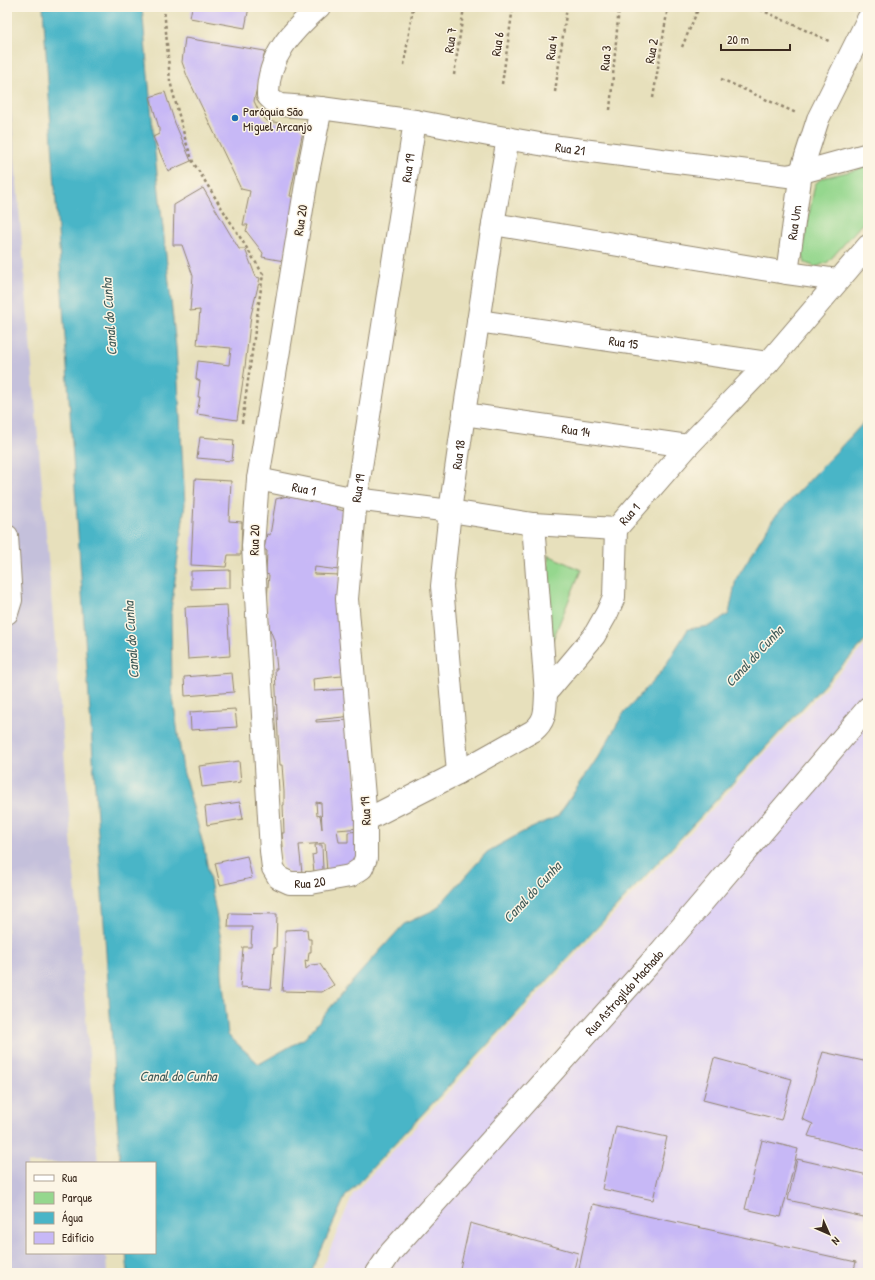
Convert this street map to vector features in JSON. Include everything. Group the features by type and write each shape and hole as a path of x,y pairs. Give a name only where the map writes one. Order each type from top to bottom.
{"street":[{"name":"Rua 21","path":"319,7 285,42 274,60 267,83 268,96 272,101 280,105 322,108 415,121 551,146 788,176 868,154"},
{"name":"Rua Um","path":"787,273 801,172 818,119 861,37"},
{"name":"Rua 20","path":"322,108 308,172 258,479 253,546 273,868 279,878 290,883 311,883 350,876 362,868 366,858"},
{"name":"Rua 19","path":"366,858 366,820 347,599 356,499 415,121"},
{"name":"Rua 18","path":"458,773 442,586 450,511 464,414 493,224 508,138"},
{"path":"493,224 787,273 838,280"},
{"name":"Rua 1","path":"258,479 356,499 450,511 533,524 616,529 688,446 768,363 868,246"},
{"name":"Rua 15","path":"478,321 768,363"},
{"name":"Rua 14","path":"464,414 688,446"},
{"path":"366,820 458,773 539,726 545,715 546,693 533,524"},
{"path":"546,693 594,636 614,597 616,529"},
{"path":"7,536 11,600 7,613"},
{"name":"Rua Astrogildo Machado","path":"377,1273 391,1263 661,951 868,708"}],"path":[{"path":"164,7 170,80 186,142 193,162 263,274 241,428"},
{"path":"404,65 413,7"},
{"name":"Rua 7","path":"454,76 464,7"},
{"name":"Rua 6","path":"502,84 513,7"},
{"name":"Rua 4","path":"555,92 566,7"},
{"name":"Rua 3","path":"610,110 619,7"},
{"name":"Rua 2","path":"653,98 668,7"},
{"path":"682,47 699,7"},
{"path":"755,7 861,37"},
{"path":"721,79 802,115 818,119"}],"shaded area":[{"path":"7,62 98,1162 26,1162 26,1254 106,1254 107,1273 7,1273"},
{"path":"868,642 868,1273 320,1273 353,1194"}],"green space":[{"path":"868,165 868,217 828,262 816,267 805,263 802,251 815,184 822,178 856,170"},
{"path":"548,555 581,570 551,644"}],"water":[{"name":"Canal do Cunha","path":"43,7 142,7 156,164 176,347 185,504 171,610 172,690 183,770 204,848 222,945 222,973 228,1035 259,1064 305,1038 349,985 404,924 436,909 487,852 521,833 558,816 602,751 623,714 662,671 688,629 710,626 729,614 736,579 773,519 868,418 868,638 345,1197 311,1273 128,1273 126,1254 156,1254 156,1162 120,1162"}],"building":[{"path":"192,7 249,7 245,28 190,18"},
{"name":"Paróquia São Miguel Arcanjo","path":"185,38 265,51 254,101 260,114 267,121 298,126 303,131 290,196 298,197 284,261 262,257 263,253 246,231 248,225 243,225 250,191 241,189 187,76 182,62"},
{"path":"165,92 175,123 191,161 168,171 153,137 159,134 159,128 150,97"},
{"path":"203,188 239,249 245,249 256,277 260,278 251,315 237,420 197,414 200,397 198,397 200,381 196,379 198,361 229,365 231,348 197,345 200,310 190,311 193,276 182,245 173,245 174,205"},
{"path":"200,437 234,440 232,461 197,458"},
{"path":"195,479 231,481 229,521 242,522 241,555 228,555 226,567 191,565"},
{"path":"287,496 337,505 336,509 345,511 342,532 345,532 339,570 315,567 314,574 340,575 351,675 313,679 314,691 349,689 352,716 316,720 316,722 350,720 361,828 337,830 339,842 348,842 348,832 363,831 356,867 327,873 325,843 299,845 302,873 290,874 283,867 281,847 283,847 282,833 284,833 284,792 278,736 275,669 277,669 274,640 269,627 267,598 269,575 266,574 267,551 264,549 267,534 270,535 276,499","holes":["316,802 321,803 322,829 320,815 317,816"]},
{"path":"230,570 230,588 191,589 191,571"},
{"path":"227,605 230,656 188,659 185,607"},
{"path":"232,673 234,692 185,696 184,677"},
{"path":"235,709 237,727 191,730 190,712"},
{"path":"239,761 241,782 202,787 199,766"},
{"path":"240,802 243,819 207,825 205,807"},
{"path":"315,845 322,845 323,870 314,872 312,855 316,854"},
{"path":"247,856 252,878 220,885 215,863"},
{"path":"229,913 277,914 276,948 274,948 271,989 240,987 243,947 251,947 252,927 228,927"},
{"path":"307,929 308,939 311,939 311,952 309,952 308,961 305,960 306,969 311,965 320,964 334,985 322,992 282,991 285,930"},
{"path":"823,1052 868,1062 868,1151 808,1136 813,1124 802,1119"},
{"path":"714,1058 792,1079 781,1120 703,1100"},
{"path":"616,1126 667,1137 653,1200 602,1189"},
{"path":"762,1140 798,1149 781,1217 745,1209"},
{"path":"797,1159 868,1175 868,1218 788,1200"},
{"path":"593,1204 856,1262 853,1273 578,1273"},
{"path":"470,1223 578,1253 573,1273 459,1273"}],"place":[{"name":"Paróquia São Miguel Arcanjo","path":"235,118"}]}
